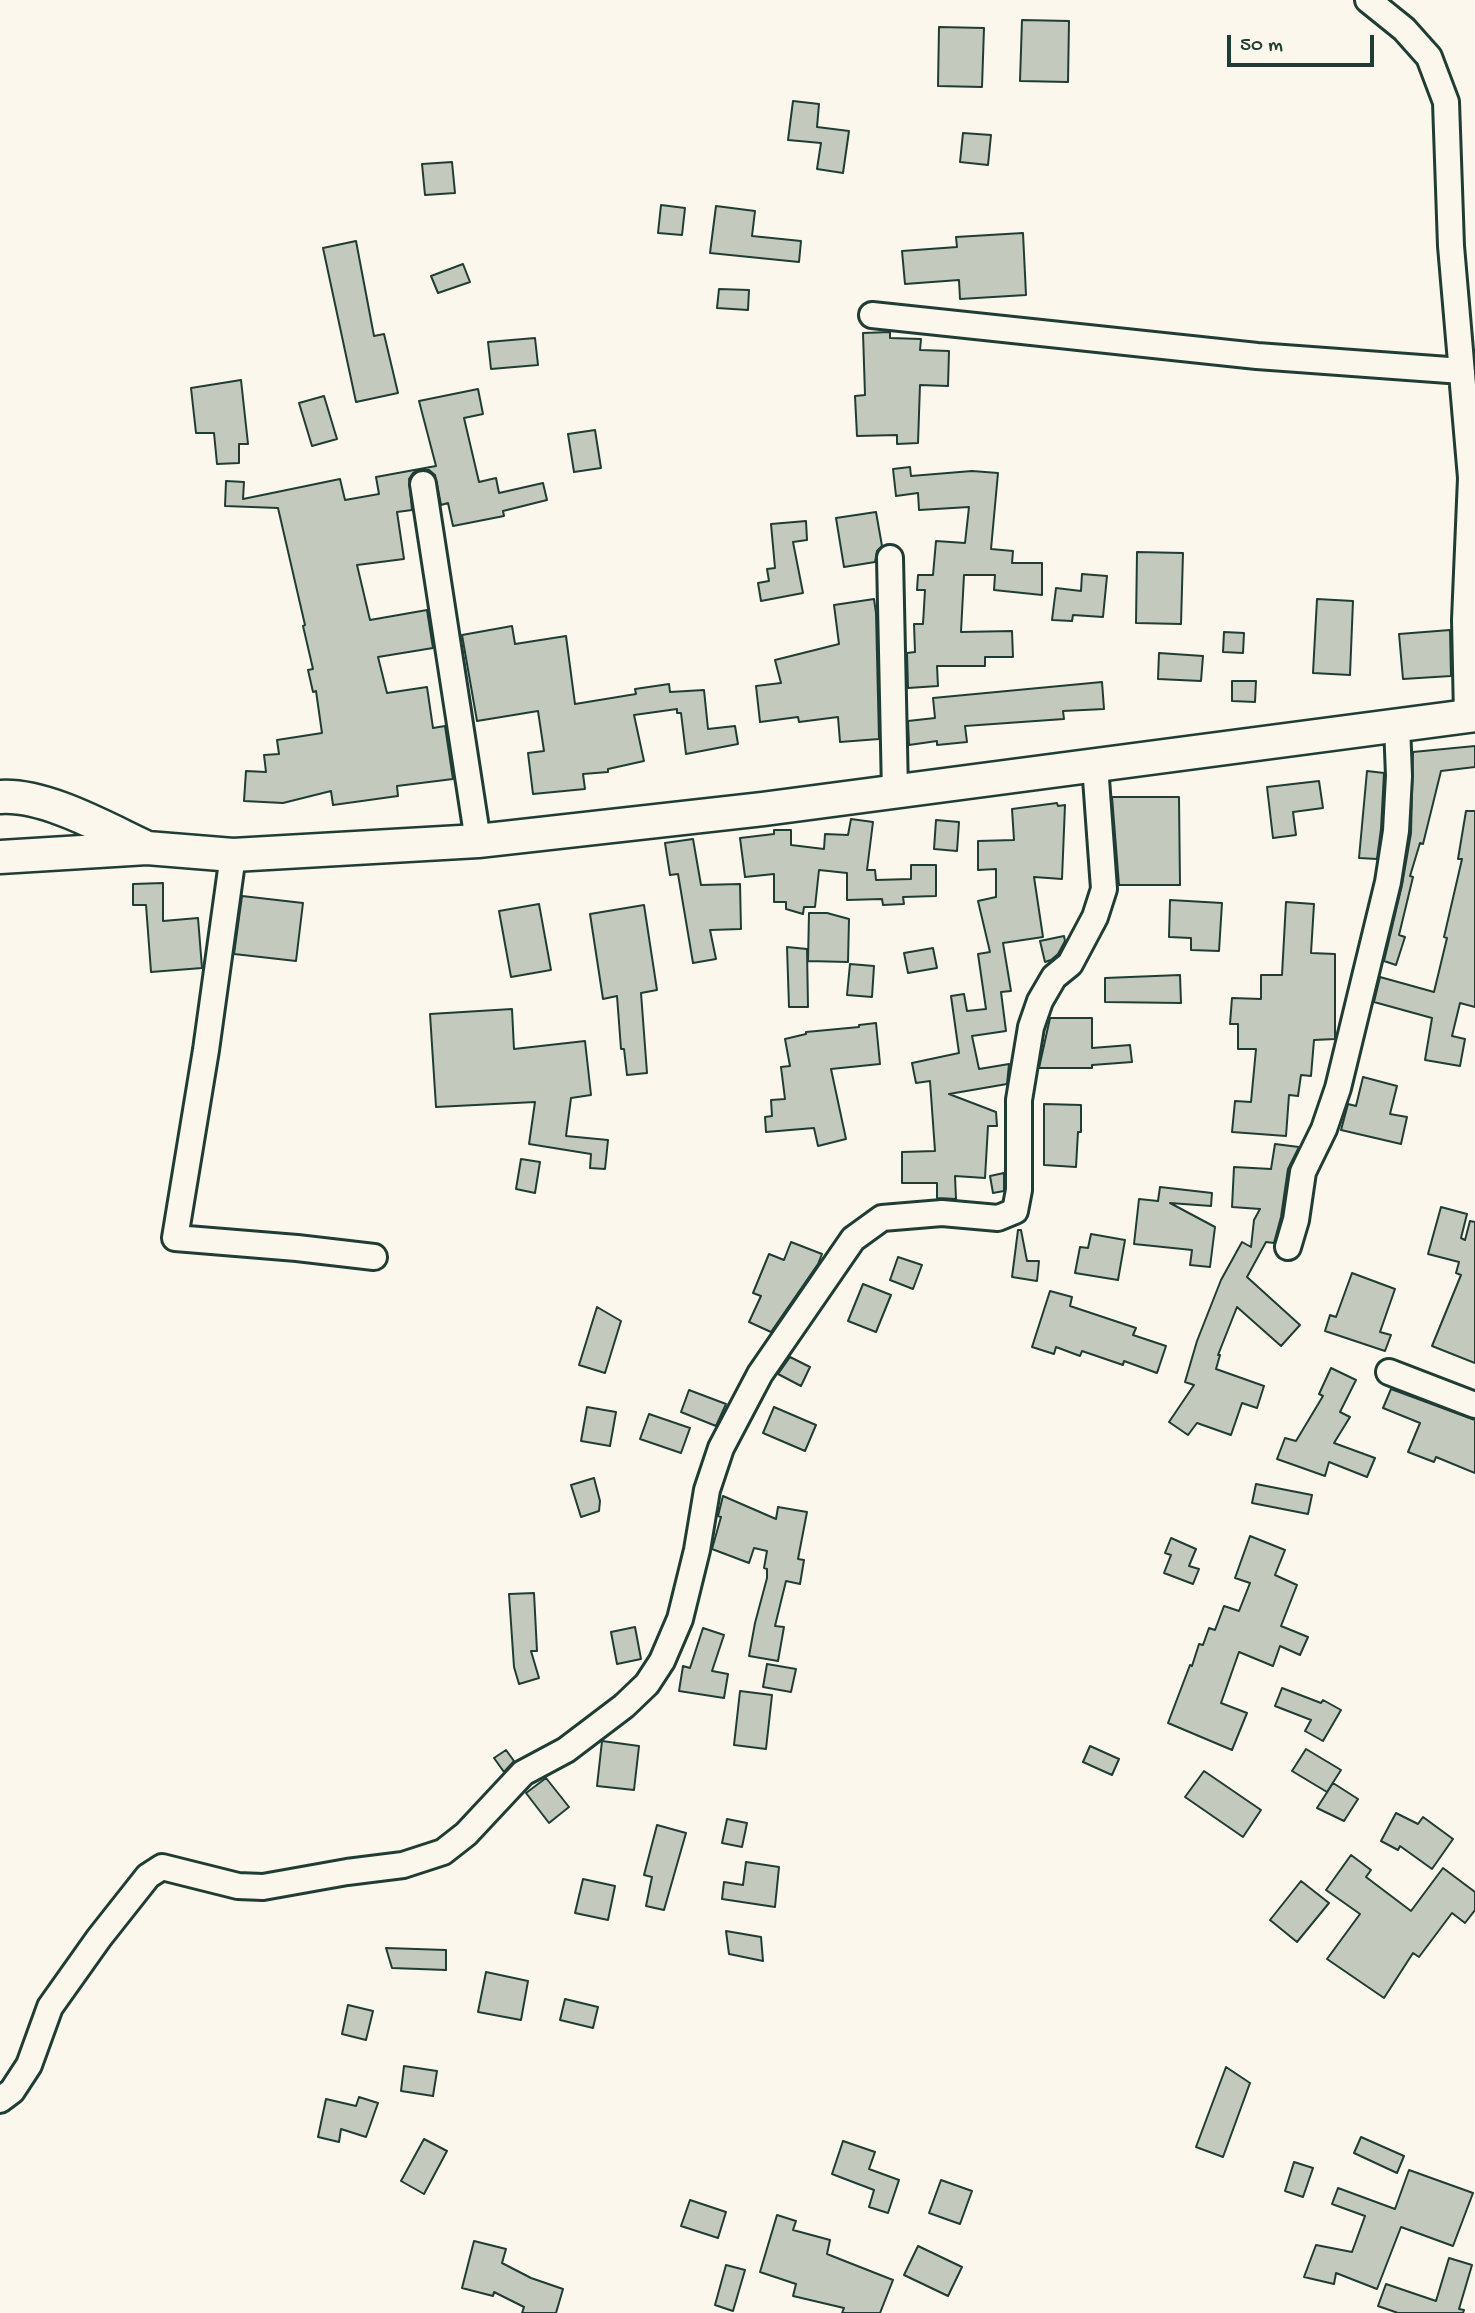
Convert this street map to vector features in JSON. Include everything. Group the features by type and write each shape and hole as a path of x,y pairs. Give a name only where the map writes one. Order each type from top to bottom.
{"main road":[{"path":"0,858 147,848 233,855 478,841 749,811 1471,716"},
{"path":"0,797 14,796 67,811 147,848"}],"street":[{"path":"1367,0 1405,29 1429,57 1446,102 1451,246 1471,478 1465,620 1471,716"},
{"path":"872,315 1257,356 1462,371"},
{"path":"423,484 478,841"},
{"path":"890,558 895,792"},
{"path":"1288,1247 1296,1220 1303,1172 1324,1129 1338,1088 1388,882 1396,831 1399,776 1397,725"},
{"path":"0,2100 12,2091 29,2064 50,2007 148,1876 162,1867 238,1886 263,1888 402,1865 443,1852 466,1834 523,1773 566,1750 624,1706 647,1684 662,1661 680,1619 697,1550 707,1490 721,1448 760,1374 853,1239 882,1218 942,1213 998,1218 1015,1211 1019,1190 1019,1100 1031,1027 1054,977 1070,964 1096,917 1104,889 1095,765"},
{"path":"233,855 206,1050 175,1238 374,1257"},
{"path":"1390,1372 1475,1405"}],"building":[{"path":"1022,20 1069,21 1068,82 1020,81"},
{"path":"939,27 984,28 982,87 938,86"},
{"path":"793,101 819,104 817,127 849,131 843,173 817,169 821,143 788,140"},
{"path":"963,133 991,135 988,165 960,162"},
{"path":"452,162 455,193 425,195 422,164"},
{"path":"661,205 685,208 682,235 658,233"},
{"path":"716,206 755,211 752,236 801,241 799,262 710,253"},
{"path":"1023,233 1026,295 960,299 959,280 905,284 902,251 957,247 956,237"},
{"path":"356,241 374,336 384,334 398,393 356,402 323,248"},
{"path":"463,264 470,282 438,293 431,276"},
{"path":"719,289 749,290 748,310 717,308"},
{"path":"890,332 890,338 921,339 920,350 949,351 948,386 920,385 918,443 897,444 897,435 857,436 855,396 865,395 863,333"},
{"path":"535,338 538,365 491,369 488,342"},
{"path":"241,380 248,444 239,444 239,463 217,464 214,433 196,433 191,388"},
{"path":"478,389 483,414 464,418 479,482 496,478 499,493 543,483 547,500 503,511 504,516 453,526 448,503 441,505 435,475 429,470 420,469 409,479 412,510 397,512 404,559 357,565 370,620 427,610 433,648 378,657 387,693 427,687 433,728 445,726 453,779 397,786 398,796 333,805 331,791 283,803 244,801 246,771 266,772 264,755 279,754 277,740 322,733 316,691 313,692 308,670 313,669 303,626 305,625 278,508 225,506 226,481 244,482 243,499 340,479 345,500 379,494 376,477 436,466 419,401"},
{"path":"324,396 337,439 312,446 299,403"},
{"path":"595,430 601,468 574,472 568,434"},
{"path":"910,467 911,476 972,471 998,473 991,549 1013,551 1012,563 1042,563 1042,595 994,590 995,575 964,575 961,632 1012,631 1013,657 985,657 985,666 937,666 938,686 908,688 907,653 915,652 914,624 923,624 925,590 917,590 918,575 933,575 936,541 965,543 969,507 919,510 918,493 896,496 893,469"},
{"path":"876,512 882,546 877,551 875,562 844,567 836,518"},
{"path":"806,521 807,540 793,542 803,593 761,601 758,583 769,581 767,569 775,568 771,524"},
{"path":"1137,552 1183,553 1181,624 1136,623"},
{"path":"1082,574 1107,576 1103,617 1073,615 1072,621 1052,620 1056,588 1081,591"},
{"path":"874,599 879,739 840,742 838,717 799,722 798,717 760,722 756,686 781,683 775,660 839,644 834,605"},
{"path":"1317,599 1353,601 1350,675 1313,673"},
{"path":"512,626 515,644 566,636 575,704 636,694 635,689 669,684 670,692 704,690 708,729 735,726 738,744 686,754 681,713 677,713 677,709 634,715 644,761 608,769 608,772 583,774 585,789 533,794 528,753 544,751 538,711 477,721 462,635"},
{"path":"1450,630 1451,676 1403,679 1399,634"},
{"path":"1224,632 1244,633 1243,653 1223,652"},
{"path":"1159,653 1203,656 1201,681 1158,679"},
{"path":"1232,681 1256,681 1255,702 1232,701"},
{"path":"1102,682 1104,709 1063,711 1064,719 965,726 967,742 937,745 937,741 909,745 908,721 935,718 933,698"},
{"path":"1475,746 1475,767 1441,771 1423,844 1420,843 1410,876 1413,877 1399,935 1405,937 1396,965 1384,961 1411,833 1413,752"},
{"path":"1367,771 1384,773 1377,859 1359,858"},
{"path":"1319,781 1323,808 1293,812 1296,835 1273,838 1267,787"},
{"path":"1112,797 1179,797 1180,885 1119,885"},
{"path":"1057,803 1058,806 1065,805 1062,879 1034,877 1043,937 1003,943 1011,991 1001,992 1006,1031 972,1036 979,1069 1009,1064 1007,1084 949,1094 996,1112 997,1126 988,1126 985,1178 955,1176 956,1199 937,1198 937,1183 902,1183 902,1152 935,1151 930,1081 916,1083 912,1063 959,1053 951,996 964,994 967,1011 986,1009 978,954 990,952 978,901 996,897 996,869 978,870 978,841 1014,840 1012,809"},
{"path":"1466,811 1475,811 1475,1007 1460,1003 1452,1036 1465,1039 1460,1066 1425,1060 1432,1018 1374,1002 1380,977 1434,992 1462,859 1458,859"},
{"path":"851,819 873,822 867,870 875,870 876,880 911,879 911,865 936,865 936,896 903,897 904,904 883,905 882,899 847,900 847,873 819,870 815,907 804,907 803,914 786,909 786,902 774,902 774,874 745,877 740,838 774,834 774,830 791,830 791,845 824,849 825,834 848,835"},
{"path":"936,820 959,822 957,851 934,849"},
{"path":"693,839 701,885 740,884 741,929 710,930 716,959 693,963 678,874 670,875 665,843"},
{"path":"163,883 163,921 198,918 202,968 151,972 146,905 133,905 133,884"},
{"path":"242,896 303,903 296,961 234,954"},
{"path":"1170,900 1222,903 1219,951 1191,950 1191,938 1169,937"},
{"path":"1286,902 1314,904 1311,953 1335,954 1335,1039 1314,1040 1311,1076 1301,1075 1298,1096 1289,1095 1286,1136 1232,1132 1235,1101 1251,1102 1256,1049 1238,1049 1238,1024 1230,1024 1232,998 1261,999 1261,975 1282,975"},
{"path":"539,904 551,970 511,977 499,911"},
{"path":"644,905 657,990 641,993 647,1073 627,1075 624,1049 621,1049 617,996 603,999 590,914"},
{"path":"809,913 827,913 849,919 848,962 808,961"},
{"path":"1064,936 1065,941 1058,954 1045,962 1040,941"},
{"path":"787,947 807,949 808,1007 789,1007"},
{"path":"933,948 937,968 908,973 904,953"},
{"path":"850,964 874,966 872,997 847,995"},
{"path":"1180,975 1181,1003 1105,1002 1105,978"},
{"path":"512,1009 514,1049 585,1041 591,1095 571,1098 566,1136 608,1140 605,1169 590,1168 591,1154 529,1144 535,1102 436,1107 430,1014"},
{"path":"1050,1018 1092,1018 1092,1048 1130,1045 1132,1062 1092,1065 1092,1068 1039,1068"},
{"path":"876,1023 880,1064 831,1069 846,1139 818,1146 814,1128 766,1132 765,1117 772,1116 771,1100 785,1099 781,1067 790,1066 785,1039 806,1032"},
{"path":"1363,1077 1397,1086 1390,1114 1407,1117 1401,1144 1341,1130 1348,1104 1356,1106"},
{"path":"1044,1104 1081,1105 1081,1132 1078,1132 1076,1167 1044,1165"},
{"path":"1275,1144 1299,1147 1288,1169 1274,1243 1266,1242 1247,1277 1300,1325 1281,1346 1237,1307 1218,1355 1216,1369 1264,1386 1257,1408 1242,1403 1231,1435 1197,1423 1188,1435 1169,1422 1194,1385 1185,1382 1197,1341 1221,1280 1242,1242 1251,1247 1254,1220 1260,1209 1232,1207 1234,1167 1271,1169"},
{"path":"521,1159 540,1162 535,1193 516,1189"},
{"path":"1004,1173 1004,1191 993,1193 990,1176"},
{"path":"1160,1187 1212,1193 1211,1206 1170,1203 1215,1227 1210,1267 1190,1265 1192,1250 1134,1244 1139,1199 1158,1201"},
{"path":"1441,1207 1467,1214 1461,1238 1465,1240 1470,1221 1475,1222 1475,1363 1432,1346 1461,1275 1456,1273 1459,1262 1428,1254"},
{"path":"1018,1230 1021,1230 1027,1261 1039,1261 1037,1281 1012,1277"},
{"path":"1091,1234 1125,1240 1118,1280 1075,1273 1080,1247 1088,1248"},
{"path":"791,1242 822,1254 818,1264 771,1332 749,1322 761,1296 753,1293 769,1254 784,1260"},
{"path":"898,1257 922,1265 913,1289 890,1280"},
{"path":"1352,1273 1395,1289 1380,1332 1391,1335 1385,1351 1325,1331 1330,1315 1336,1317"},
{"path":"863,1284 891,1295 876,1332 848,1321"},
{"path":"1050,1291 1072,1297 1070,1306 1136,1328 1133,1335 1166,1346 1157,1373 1124,1361 1123,1365 1082,1351 1080,1356 1056,1347 1054,1354 1032,1347"},
{"path":"597,1307 621,1321 605,1373 579,1365"},
{"path":"790,1357 810,1367 801,1386 778,1374"},
{"path":"1331,1368 1356,1380 1340,1412 1350,1417 1334,1443 1375,1458 1367,1477 1329,1462 1325,1476 1277,1459 1285,1438 1296,1441 1323,1396 1319,1394"},
{"path":"1391,1389 1475,1420 1475,1473 1436,1457 1434,1462 1408,1452 1420,1423 1383,1408"},
{"path":"689,1390 726,1404 716,1426 681,1412"},
{"path":"587,1407 616,1412 610,1446 581,1441"},
{"path":"774,1407 816,1425 805,1451 763,1433"},
{"path":"649,1414 690,1428 681,1453 640,1439"},
{"path":"594,1478 600,1501 599,1511 581,1517 571,1485"},
{"path":"1256,1484 1312,1495 1308,1514 1252,1503"},
{"path":"723,1496 776,1519 778,1507 807,1512 798,1559 804,1560 800,1584 786,1581 775,1626 784,1627 778,1661 749,1656 767,1578 767,1569 764,1568 767,1551 754,1548 749,1563 712,1549 721,1517 718,1516"},
{"path":"1250,1536 1285,1550 1275,1575 1297,1585 1281,1626 1308,1637 1300,1655 1280,1646 1273,1666 1239,1652 1221,1703 1247,1713 1232,1750 1168,1723 1199,1644 1203,1645 1209,1628 1215,1630 1224,1606 1239,1611 1250,1583 1235,1578"},
{"path":"1171,1538 1196,1549 1189,1566 1199,1569 1193,1584 1164,1573 1171,1555 1165,1553"},
{"path":"534,1593 537,1651 531,1651 539,1678 519,1684 514,1667 509,1594"},
{"path":"635,1627 641,1659 617,1664 611,1632"},
{"path":"703,1628 724,1635 712,1671 728,1674 724,1698 679,1691 683,1666 690,1668"},
{"path":"767,1664 796,1669 791,1692 763,1687"},
{"path":"1282,1688 1321,1703 1323,1700 1341,1710 1323,1741 1305,1731 1311,1720 1275,1706"},
{"path":"740,1691 772,1695 766,1749 734,1745"},
{"path":"602,1741 639,1746 634,1790 597,1786"},
{"path":"1090,1746 1119,1759 1112,1775 1083,1762"},
{"path":"1306,1749 1341,1770 1327,1792 1292,1771"},
{"path":"506,1750 514,1761 504,1772 494,1758"},
{"path":"1204,1771 1261,1810 1243,1837 1185,1797"},
{"path":"546,1778 569,1807 549,1823 526,1793"},
{"path":"1333,1783 1358,1799 1344,1821 1317,1808"},
{"path":"1396,1813 1418,1824 1423,1817 1453,1839 1432,1869 1400,1846 1398,1850 1381,1841"},
{"path":"727,1819 747,1823 742,1847 722,1843"},
{"path":"657,1825 686,1833 664,1910 646,1906 652,1877 644,1875"},
{"path":"1351,1855 1371,1870 1366,1877 1411,1911 1443,1868 1475,1892 1475,1910 1465,1923 1452,1913 1419,1957 1413,1953 1384,1998 1327,1959 1360,1914 1326,1890"},
{"path":"746,1862 779,1867 775,1907 722,1899 724,1882 743,1885"},
{"path":"583,1879 615,1886 608,1920 575,1913"},
{"path":"1301,1881 1329,1903 1297,1942 1270,1920"},
{"path":"726,1931 761,1937 763,1961 729,1954"},
{"path":"386,1948 446,1950 446,1970 392,1968"},
{"path":"486,1972 528,1981 521,2020 478,2012"},
{"path":"565,1999 598,2007 593,2028 560,2020"},
{"path":"348,2005 373,2011 366,2040 342,2034"},
{"path":"404,2066 437,2071 433,2096 401,2091"},
{"path":"1226,2067 1250,2083 1223,2157 1196,2147"},
{"path":"359,2097 378,2103 366,2137 341,2129 339,2142 318,2137 326,2099 356,2106"},
{"path":"1361,2137 1404,2156 1397,2173 1354,2153"},
{"path":"424,2139 447,2151 424,2194 401,2181"},
{"path":"843,2141 875,2152 869,2169 899,2180 888,2213 869,2207 874,2190 832,2174"},
{"path":"1294,2162 1313,2168 1303,2197 1285,2191"},
{"path":"1409,2170 1473,2193 1453,2246 1401,2227 1377,2289 1336,2273 1334,2284 1304,2277 1316,2245 1352,2252 1365,2216 1332,2204 1338,2188 1395,2209"},
{"path":"941,2180 972,2191 960,2224 929,2213"},
{"path":"690,2200 726,2212 718,2238 681,2226"},
{"path":"777,2215 796,2221 793,2230 830,2240 827,2254 893,2280 880,2313 842,2313 844,2308 793,2296 796,2284 760,2272"},
{"path":"474,2241 506,2249 502,2263 531,2278 563,2289 556,2313 522,2313 524,2307 494,2292 493,2296 462,2288"},
{"path":"918,2246 962,2267 948,2296 904,2275"},
{"path":"1449,2258 1472,2265 1459,2309 1464,2310 1463,2313 1398,2313 1378,2306 1386,2284 1436,2301"},
{"path":"726,2265 745,2270 733,2311 715,2305"}]}
